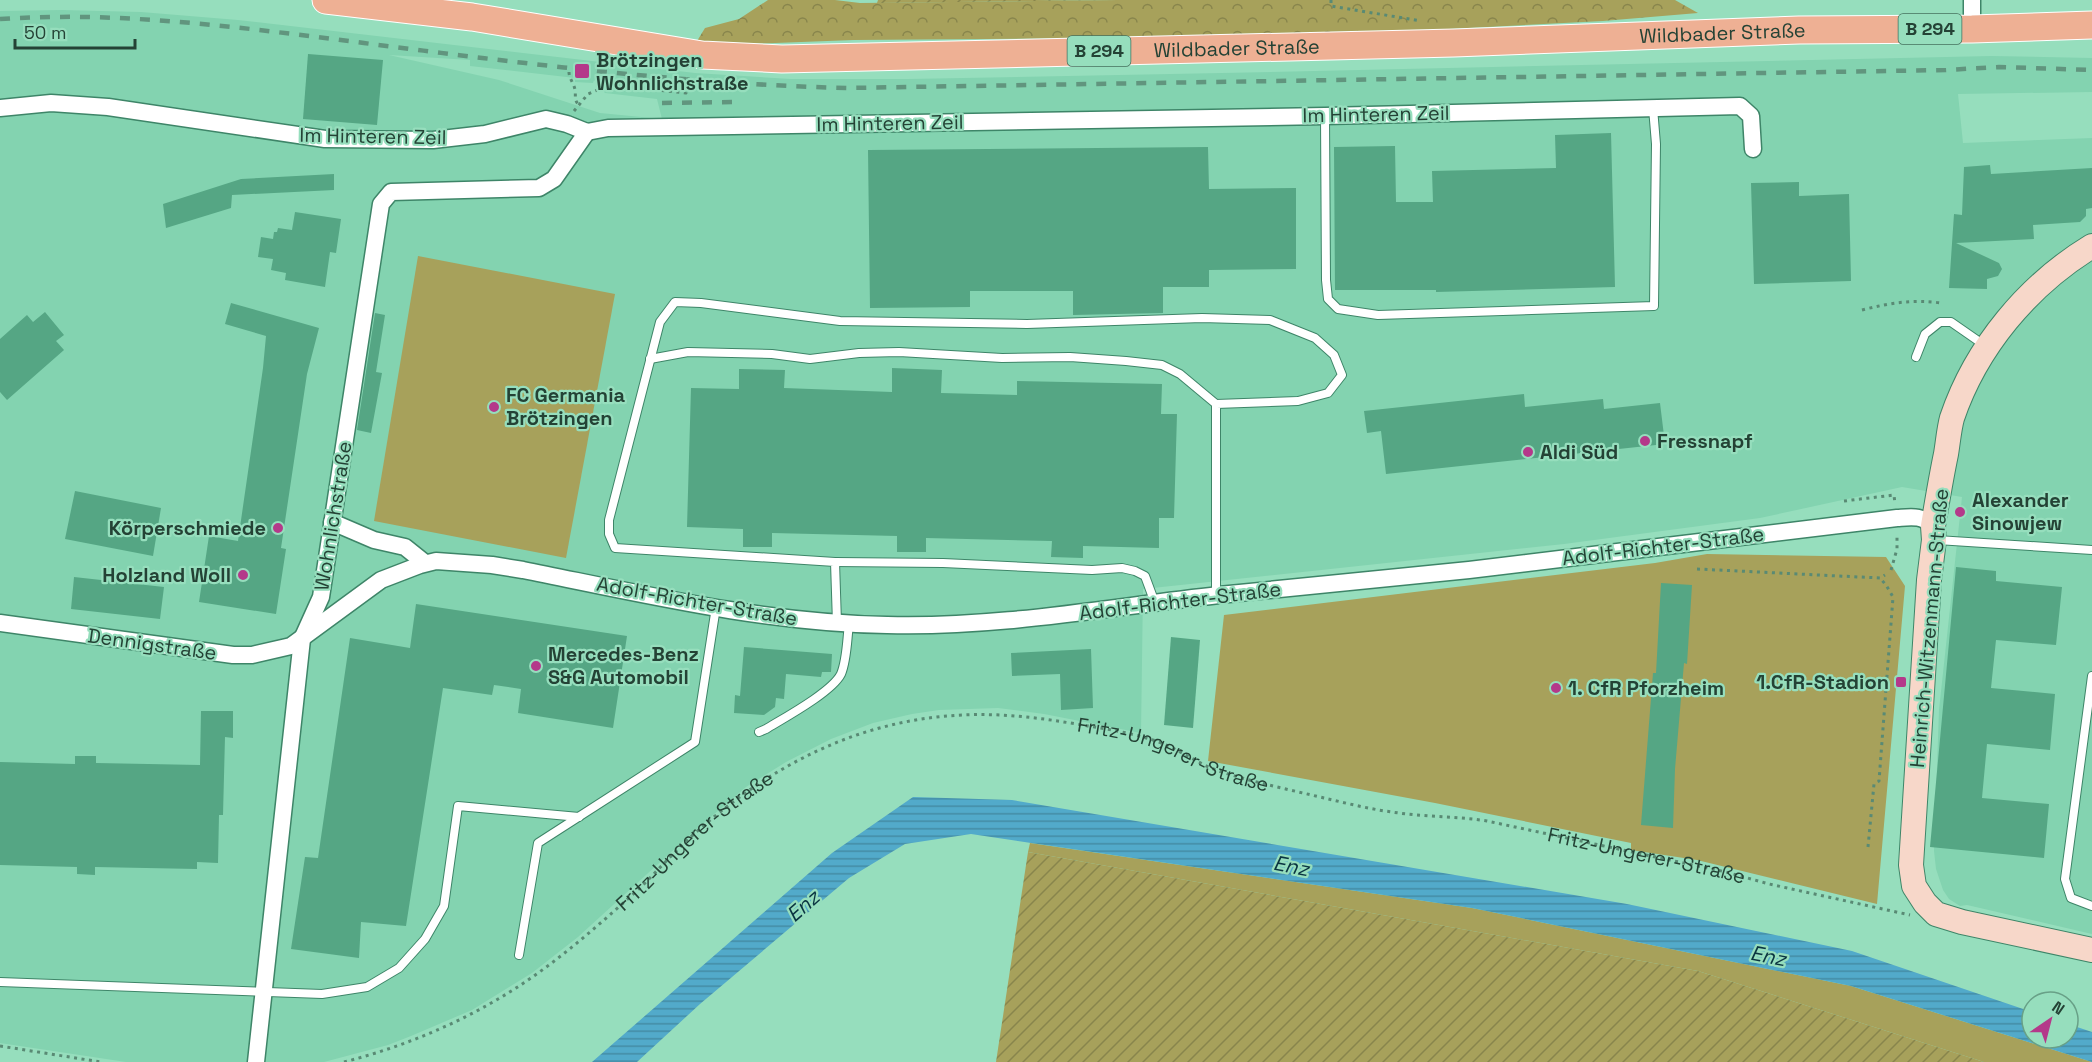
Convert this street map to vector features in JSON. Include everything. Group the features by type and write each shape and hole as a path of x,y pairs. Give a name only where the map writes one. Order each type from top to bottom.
{"main road":[{"name":"Wildbader Straße","path":"326,0 472,17 702,55 782,59 1454,43 1800,30 1972,29 2092,25"}],"street":[{"path":"1972,0 1972,29"},
{"name":"Im Hinteren Zeil","path":"0,108 51,103 108,107 325,139 433,140 485,134 546,119 587,132 620,128 1325,116 1740,106 1752,116 1753,149"},
{"name":"Wohnlichstraße","path":"256,1062 302,639 321,597 381,204 391,192 539,188 554,179 587,132"},
{"name":"Heinrich-Witzenmann-Straße","path":"1936,914 1919,894 1912,878 1911,866 1933,533 1952,419 1972,373 1987,347 2011,315 2041,284 2092,246"},
{"name":"Adolf-Richter-Straße","path":"302,639 381,580 402,570 436,561 492,565 792,619 940,626 988,623 1216,596 1468,570 1897,518 1926,519 1933,533"},
{"path":"332,522 374,540 405,547 426,563"},
{"name":"Dennigstraße","path":"0,623 233,655 252,655 277,650 291,646 302,639"},
{"path":"1936,914 1962,922 2092,950"}],"lane":[{"path":"1325,116 1328,299 1338,309 1378,315 1654,306 1656,144 1653,108"},
{"path":"650,359 688,352 772,354 810,359 859,352 899,352 1002,358 1070,357 1126,361 1162,366 1180,374 1216,404 1298,401 1328,393 1342,375 1334,355 1315,338 1270,320 1202,318 1027,324 840,321 701,303 675,303 660,322 650,359 609,520 609,534 615,548 835,562 943,563 1092,570 1122,568 1145,576 1155,603"},
{"path":"1916,357 1925,334 1940,322 1952,322 1987,347"},
{"path":"1216,404 1216,596"},
{"path":"1933,533 2092,550"},
{"path":"759,732 809,703 836,681 842,672 843,623 835,562"},
{"path":"519,955 538,843 695,742 716,607"},
{"path":"2092,676 2066,879 2071,898 2092,906"},
{"path":"0,982 322,994 367,987 399,968 425,939 444,906 458,806 579,817"}],"path":[{"path":"567,124 578,104 588,94 610,85 686,93 689,69"},
{"path":"569,72 575,90 575,100 578,104"},
{"path":"644,89 645,81"},
{"path":"1862,310 1895,302 1922,300 1941,303"},
{"path":"1844,501 1894,495"},
{"path":"1697,569 1880,578 1885,575"},
{"path":"1868,847 1874,784 1879,781 1893,597 1880,578"},
{"name":"Fritz-Ungerer-Straße","path":"344,1062 416,1040 460,1020 513,991 550,964 605,918 697,831 749,791 784,768 857,734 875,728 937,717 994,714 1034,717 1097,727 1160,742 1226,774 1362,807 1391,812 1486,820 1726,872 1881,910 1910,916 1936,914"},
{"path":"0,1046 101,1062"}],"shaded area":[{"path":"0,11 141,12 238,20 695,73 791,79 1222,73 1991,56 2092,58 2092,92 1958,94 1963,143 2092,138 2092,934 1967,905 1960,906 1949,899 1943,890 1936,869 1934,851 1939,710 1962,497 1902,487 1760,518 1564,544 1143,589 1141,733 1044,714 998,708 939,710 912,714 873,723 831,739 786,762 746,787 578,937 532,973 472,1010 411,1036 388,1045 324,1062 126,1062 0,1043","holes":["389,55 470,60 470,66 575,78 575,82 593,83 594,80 605,93 657,99 662,119 600,113 499,80"]}],"green space":[{"path":"768,0 835,0 860,3 1118,0 1675,0 1698,13 1603,21 1372,33 854,40 694,46 705,28 739,19"},
{"path":"878,0 1115,0 877,3"},
{"name":"FC Germania Brötzingen","path":"418,256 615,294 566,558 374,521"},
{"name":"1. CfR Pforzheim","path":"1707,554 1886,557 1905,586 1877,904 1697,860 1631,850 1631,843 1435,803 1208,761 1224,615 1655,563"},
{"path":"1030,843 1472,908 1851,986 2020,1039 2020,1050 2054,1050 2092,1062 1984,1062 1698,971 1028,852"},
{"path":"1028,852 1698,971 1984,1062 996,1062"}],"water":[{"name":"Enz","path":"913,797 1012,800 1627,904 1852,951 2020,1008 2020,1039 1851,986 1472,908 971,834 905,844 849,878 700,1004 637,1062 592,1062 832,853"},
{"path":"2080,1028 2092,1032 2092,1062 2054,1050 2080,1050"}],"building":[{"path":"308,54 383,60 377,125 303,119"},
{"path":"1611,133 1615,287 1436,292 1436,290 1335,290 1334,147 1395,146 1396,202 1433,202 1432,171 1556,168 1555,135"},
{"path":"1208,147 1209,189 1296,188 1296,269 1209,270 1209,287 1163,287 1163,313 1073,315 1073,291 970,291 970,307 870,308 868,150"},
{"path":"1990,165 1991,174 2092,168 2092,208 2086,209 2086,216 2080,222 2033,225 2034,239 1956,243 1999,263 2002,269 1998,276 1987,279 1987,289 1949,288 1954,214 1962,215 1964,167"},
{"path":"334,174 334,190 232,195 231,208 166,228 163,204 241,179"},
{"path":"1799,182 1799,196 1849,194 1851,281 1754,284 1751,183"},
{"path":"295,212 341,219 336,253 330,252 325,287 285,280 286,273 271,270 273,259 258,257 261,237 273,239 274,232 277,232 278,228 292,230"},
{"path":"231,303 319,328 307,374 281,548 286,549 276,614 199,602 209,536 238,541 263,368 266,336 225,324"},
{"path":"45,312 64,335 56,341 64,350 7,400 0,392 0,339 27,315 33,322"},
{"path":"375,313 385,315 376,372 382,373 371,433 357,430"},
{"path":"892,368 942,370 941,393 1017,395 1017,381 1162,384 1161,414 1177,414 1174,518 1159,518 1159,548 1083,546 1083,558 1051,557 1052,541 926,538 926,552 897,552 897,536 772,533 772,547 743,547 743,529 687,527 691,388 739,389 739,369 785,370 784,388 892,392"},
{"path":"1524,394 1525,407 1603,399 1604,409 1660,403 1665,444 1386,474 1381,431 1367,433 1364,411"},
{"path":"75,491 161,508 153,556 65,539"},
{"path":"1956,567 1996,571 1996,581 2062,587 2056,645 1996,640 1991,688 2055,694 2050,750 1987,744 1982,798 2049,804 2044,858 1930,847"},
{"path":"74,577 164,587 160,619 71,609"},
{"path":"1661,583 1692,585 1687,664 1684,663 1675,769 1673,828 1641,825 1653,673 1656,673"},
{"path":"416,604 627,636 613,728 518,713 521,689 494,685 492,695 443,688 406,926 361,922 359,958 291,949 305,857 318,858 350,638 410,648"},
{"path":"1171,637 1200,640 1193,728 1164,725"},
{"path":"744,647 832,654 831,672 822,672 821,677 786,674 784,699 776,698 775,707 764,715 734,713 735,695 740,696"},
{"path":"1091,649 1093,708 1061,710 1060,674 1012,676 1011,653"},
{"path":"201,711 233,711 233,738 225,737 223,815 219,815 218,863 197,862 197,869 95,867 95,875 77,874 77,867 0,865 0,762 75,764 75,756 96,756 96,763 200,765"}],"railway":[{"path":"0,19 90,17 179,22 601,71 724,82 847,88 1946,70 1999,67 2092,70"},
{"path":"662,103 741,102"}],"place":[{"name":"Brötzingen Wohnlichstraße","path":"582,71"},
{"name":"FC Germania Brötzingen","path":"494,407"},
{"name":"Fressnapf","path":"1645,441"},
{"name":"Aldi Süd","path":"1528,452"},
{"name":"Alexander Sinowjew","path":"1960,512"},
{"name":"Körperschmiede","path":"278,528"},
{"name":"Holzland Woll","path":"243,575"},
{"name":"Mercedes-Benz S&G Automobil","path":"536,666"},
{"name":"1.CfR-Stadion","path":"1901,682"},
{"name":"1. CfR Pforzheim","path":"1556,688"}]}
